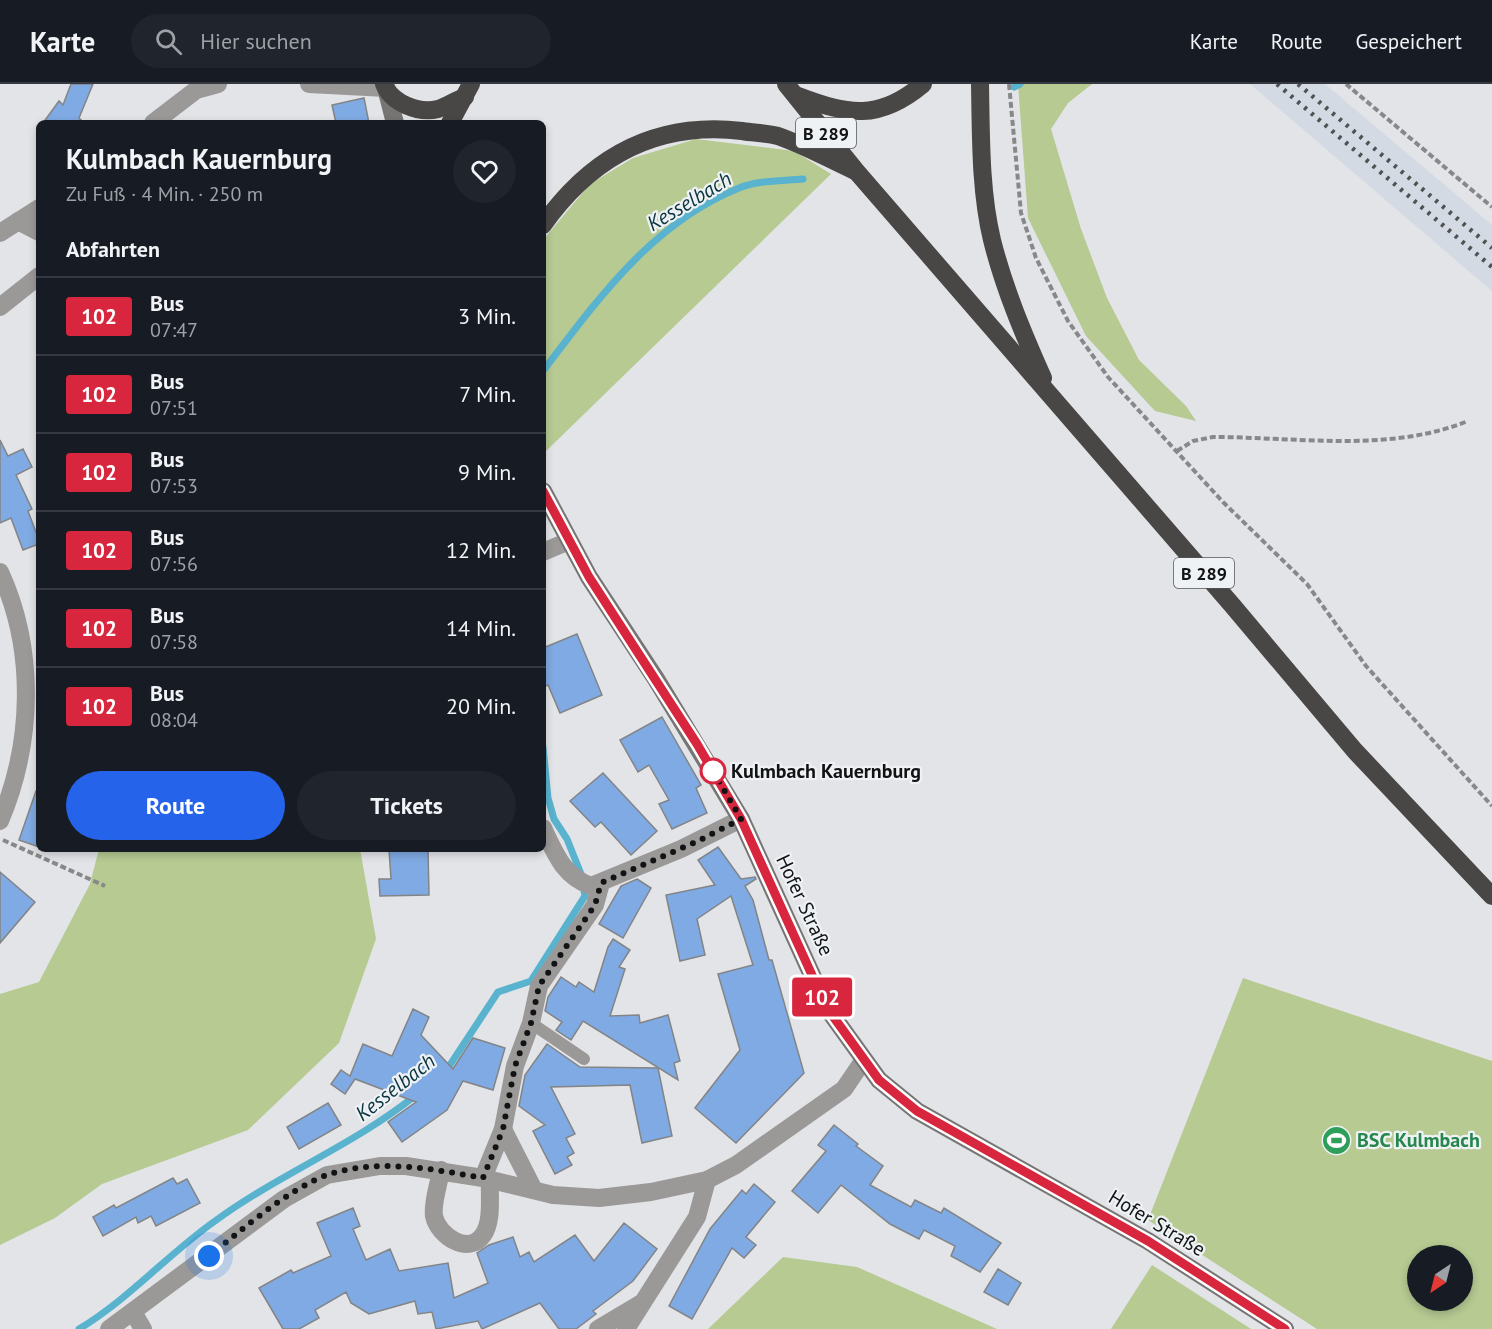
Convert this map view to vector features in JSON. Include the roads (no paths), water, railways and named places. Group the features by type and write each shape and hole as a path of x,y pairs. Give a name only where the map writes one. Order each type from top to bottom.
{"highway":[{"path":"791,90 836,110 873,112 908,97 923,84"},
{"path":"980,84 981,150 992,238 1019,324 1052,396"},
{"path":"388,85 399,102 415,108 436,109 468,90"},
{"path":"452,120 468,90"},
{"name":"B 289","path":"791,90 856,171 1052,396 1354,751 1492,896"},
{"path":"546,221 558,203 592,169 634,145 672,132 716,128 776,136 856,171"}],"street":[{"path":"157,120 196,90 218,84"},
{"path":"309,84 388,85 394,120"},
{"path":"0,233 36,210"},
{"path":"18,221 36,230"},
{"path":"0,307 36,278"},
{"name":"Hofer Straße","path":"546,497 589,577 707,760 741,819 827,1008 863,1061 879,1080 917,1111 1148,1241 1285,1329"},
{"path":"546,551 569,541"},
{"path":"0,573 12,605 26,667 27,700 17,765 0,821"},
{"path":"589,883 725,829 741,819"},
{"path":"441,1170 434,1215 443,1233 463,1244 474,1243 483,1235 488,1219 487,1179 503,1129 515,1066 531,1023 539,986 595,905 589,883 562,867 546,834"},
{"path":"109,1329 284,1199 327,1175 380,1166 441,1170 553,1195 599,1198 651,1192 707,1180 736,1165 844,1089 863,1061"},
{"path":"503,1129 534,1190"},
{"path":"626,1329 697,1217 707,1180"},
{"path":"598,1329 640,1304"},
{"path":"133,1312 143,1329"}],"lane":[{"path":"531,1023 584,1059"}],"waterway":[{"name":"Kesselbach","path":"1014,87 1020,84"},
{"name":"Kesselbach","path":"546,367 606,291 653,242 679,221 708,203 746,185 803,179"},
{"name":"Kesselbach","path":"446,1071 498,992 531,981 585,896 581,874 567,839 554,819 548,798 546,778"},
{"name":"Kesselbach","path":"79,1329 115,1304 198,1234 239,1204 367,1129 416,1095"}],"railway":[{"path":"1277,84 1492,267"},
{"path":"1298,84 1492,248"}],"place":[{"name":"Kulmbach Kauernburg","path":"713,771"},
{"name":"BSC Kulmbach","path":"1336,1140"}]}
